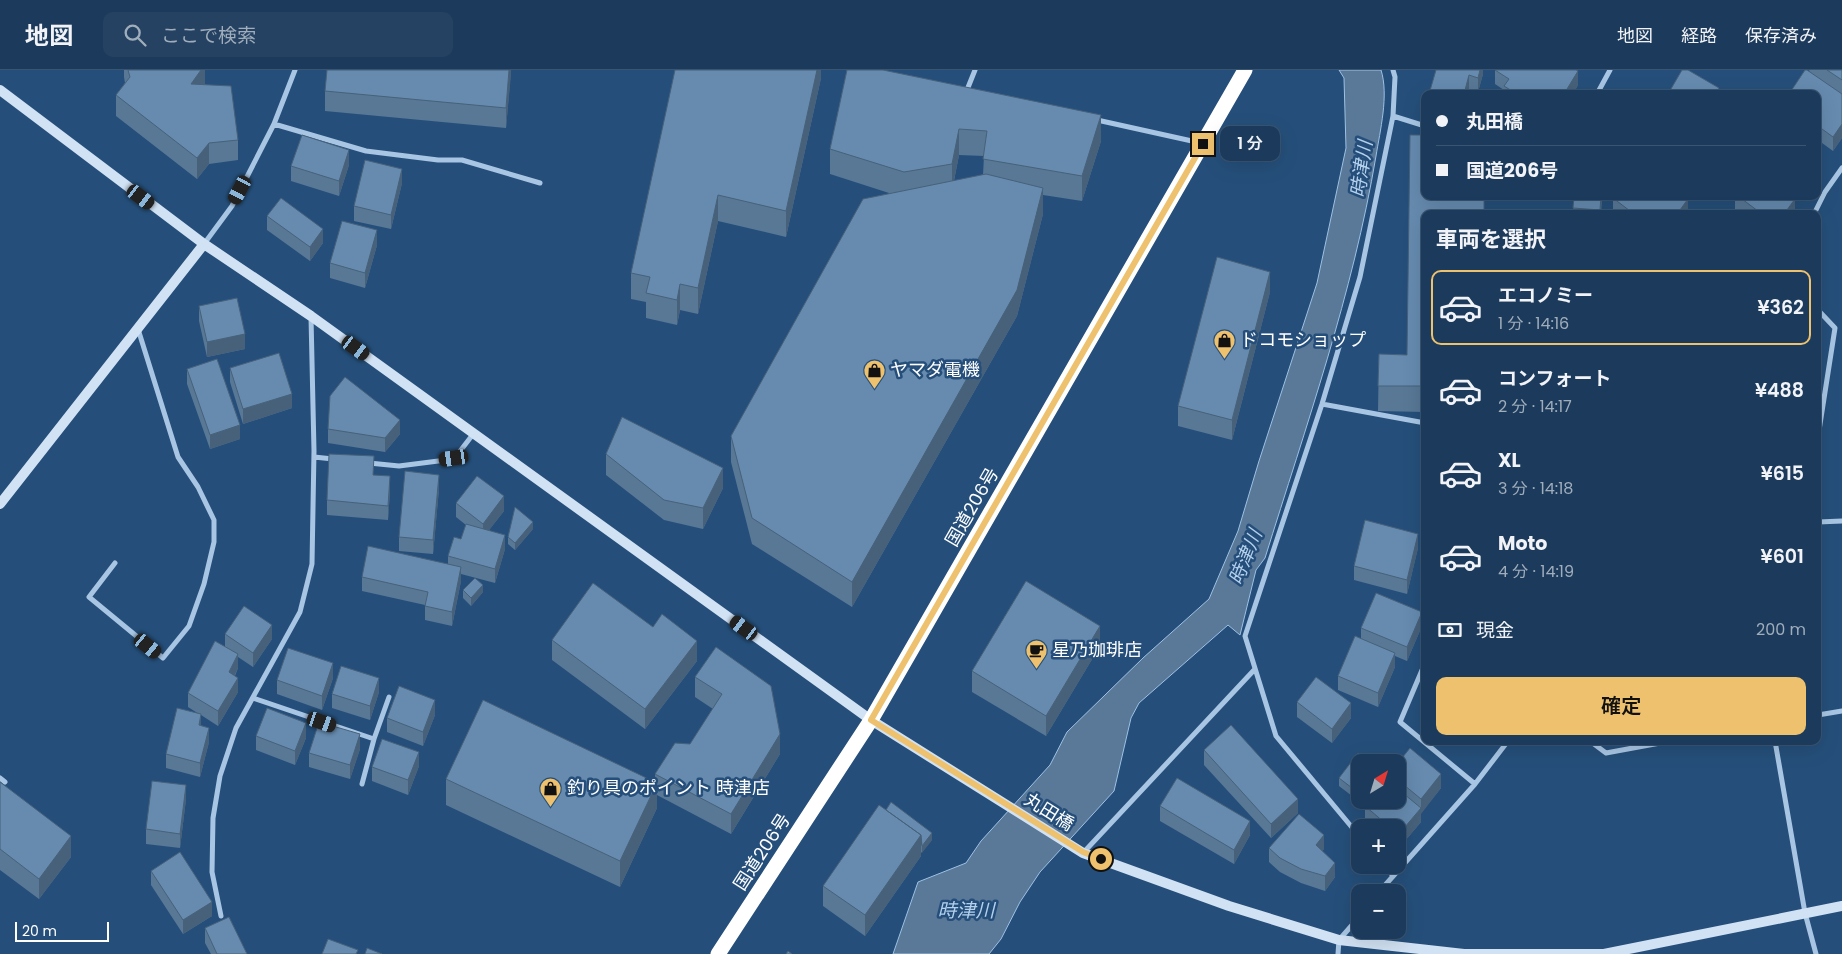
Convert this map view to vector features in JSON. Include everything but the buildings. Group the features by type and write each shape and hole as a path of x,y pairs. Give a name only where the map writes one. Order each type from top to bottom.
{"highway":[{"name":"国道206号","path":"718,954 871,720 1245,70"}],"street":[{"path":"0,504 232,206 274,124 295,70"},
{"path":"968,90 975,70"},
{"path":"1351,826 1276,736 1245,636 1322,404 1360,277 1393,116 1395,77 1393,70"},
{"path":"1599,90 1610,70"},
{"path":"958,88 977,93"},
{"name":"丸田橋","path":"0,90 204,244 311,316 871,720 1083,852 1229,906 1339,940 1464,954 1604,954 1842,906"},
{"path":"1393,116 1421,125"},
{"path":"1090,118 1203,144"},
{"path":"274,124 366,151 438,160 462,160 540,183"},
{"path":"1821,200 1842,168"},
{"path":"1821,191 1825,192"},
{"path":"1821,313 1835,328 1821,418"},
{"path":"221,916 212,872 213,818 220,776 236,728 300,612 312,564 314,457 311,316"},
{"path":"115,563 89,597 163,658 189,626 192,618 204,584 214,542 214,520 198,488 178,457 138,329"},
{"path":"1322,404 1421,422"},
{"path":"361,462 399,466 454,458 474,433"},
{"path":"314,457 342,460"},
{"path":"1821,522 1842,521"},
{"path":"1083,852 1255,670"},
{"path":"1421,672 1400,722 1421,739"},
{"path":"362,784 374,739 389,697"},
{"path":"253,698 374,739"},
{"path":"1821,714 1842,711"},
{"path":"1428,745 1475,784"},
{"path":"1386,884 1475,784 1505,745"},
{"path":"1595,745 1606,753 1649,745"},
{"path":"1776,745 1805,913 1816,954"},
{"path":"1338,954 1339,940 1351,926"}],"water":[{"name":"時津川","path":"1339,70 1381,70 1384,102 1380,136 1355,258 1342,309 1265,558 1256,570 1240,635 1228,625 1139,703 1131,718 1114,791 1040,872 1020,902 1001,939 989,954 893,954 918,882 966,863 981,841 1050,765 1067,732 1143,658 1209,599 1238,531 1317,283 1346,148 1344,78"}],"place":[{"name":"ドコモショップ","path":"1224,359"},
{"name":"ヤマダ電機","path":"874,389"},
{"name":"星乃珈琲店","path":"1036,669"},
{"name":"釣り具のポイント 時津店","path":"551,807"}],"route":[{"path":"1101,859 1083,852 871,720 1203,144"}]}
